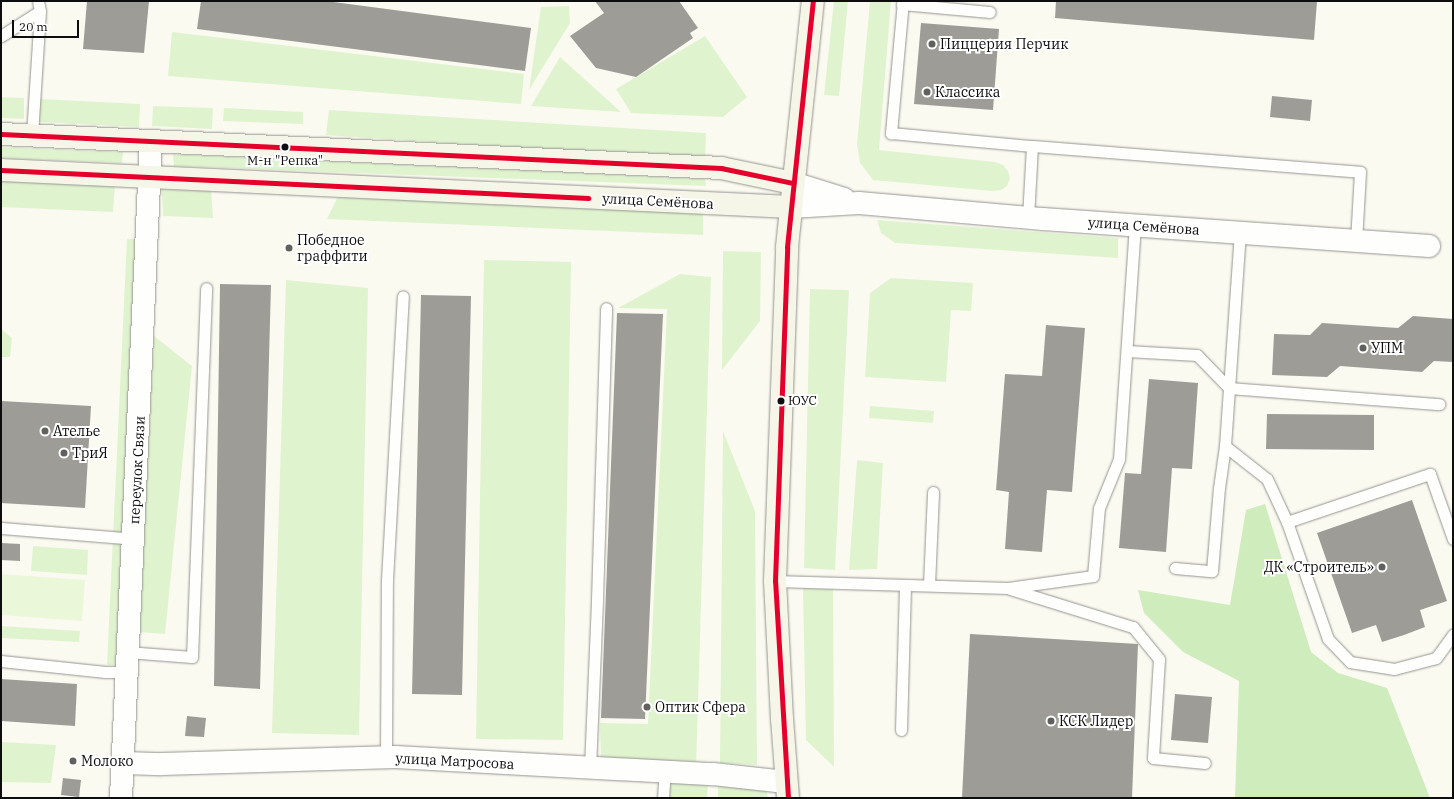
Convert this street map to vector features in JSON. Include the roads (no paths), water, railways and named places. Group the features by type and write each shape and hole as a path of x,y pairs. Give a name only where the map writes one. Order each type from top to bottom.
{"street":[{"path":"787,790 775,581 787,247 813,1"},
{"name":"улица Семёнова","path":"1,134 721,168 793,183 859,204"},
{"name":"переулок Связи","path":"121,798 124,763 127,662 134,538 151,141"},
{"name":"улица Семёнова","path":"1,170 791,207 859,204 1028,218 1429,246"},
{"name":"улица Матросова","path":"124,763 162,764 386,757 713,774 787,790"}],"lane":[{"path":"990,12 902,2 891,133 1032,146 1360,172 1356,241"},
{"path":"1,36 39,6"},
{"path":"32,135 39,6"},
{"path":"1028,218 1032,146"},
{"path":"775,581 1008,588 1093,576 1099,508 1119,459 1135,225"},
{"path":"1175,568 1212,571 1219,488 1225,446 1240,233"},
{"path":"1,660 105,672 127,662 192,657 206,288"},
{"path":"386,757 387,580 403,296"},
{"path":"590,768 606,308"},
{"path":"1127,351 1197,354 1229,388 1439,404"},
{"path":"1225,446 1268,479 1287,522 1328,639 1350,662 1394,669 1436,658 1453,649"},
{"path":"1287,522 1430,474 1453,538"},
{"path":"928,585 933,492"},
{"path":"1,528 134,538"},
{"path":"901,730 905,585"},
{"path":"1008,588 1133,627 1158,659 1153,758 1205,763"},
{"path":"1436,658 1453,635"},
{"path":"663,798 665,772"}],"place":[{"name":"Пиццерия Перчик","path":"932,44"},
{"name":"Классика","path":"927,92"},
{"name":"М-н \"Репка\"","path":"285,147"},
{"name":"Победное граффити","path":"289,248"},
{"name":"УПМ","path":"1363,348"},
{"name":"ЮУС","path":"781,401"},
{"name":"Ателье","path":"45,431"},
{"name":"ТриЯ","path":"64,453"},
{"name":"ДК «Строитель»","path":"1382,567"},
{"name":"Оптик Сфера","path":"647,707"},
{"name":"КСК Лидер","path":"1051,721"},
{"name":"Молоко","path":"73,761"}]}
